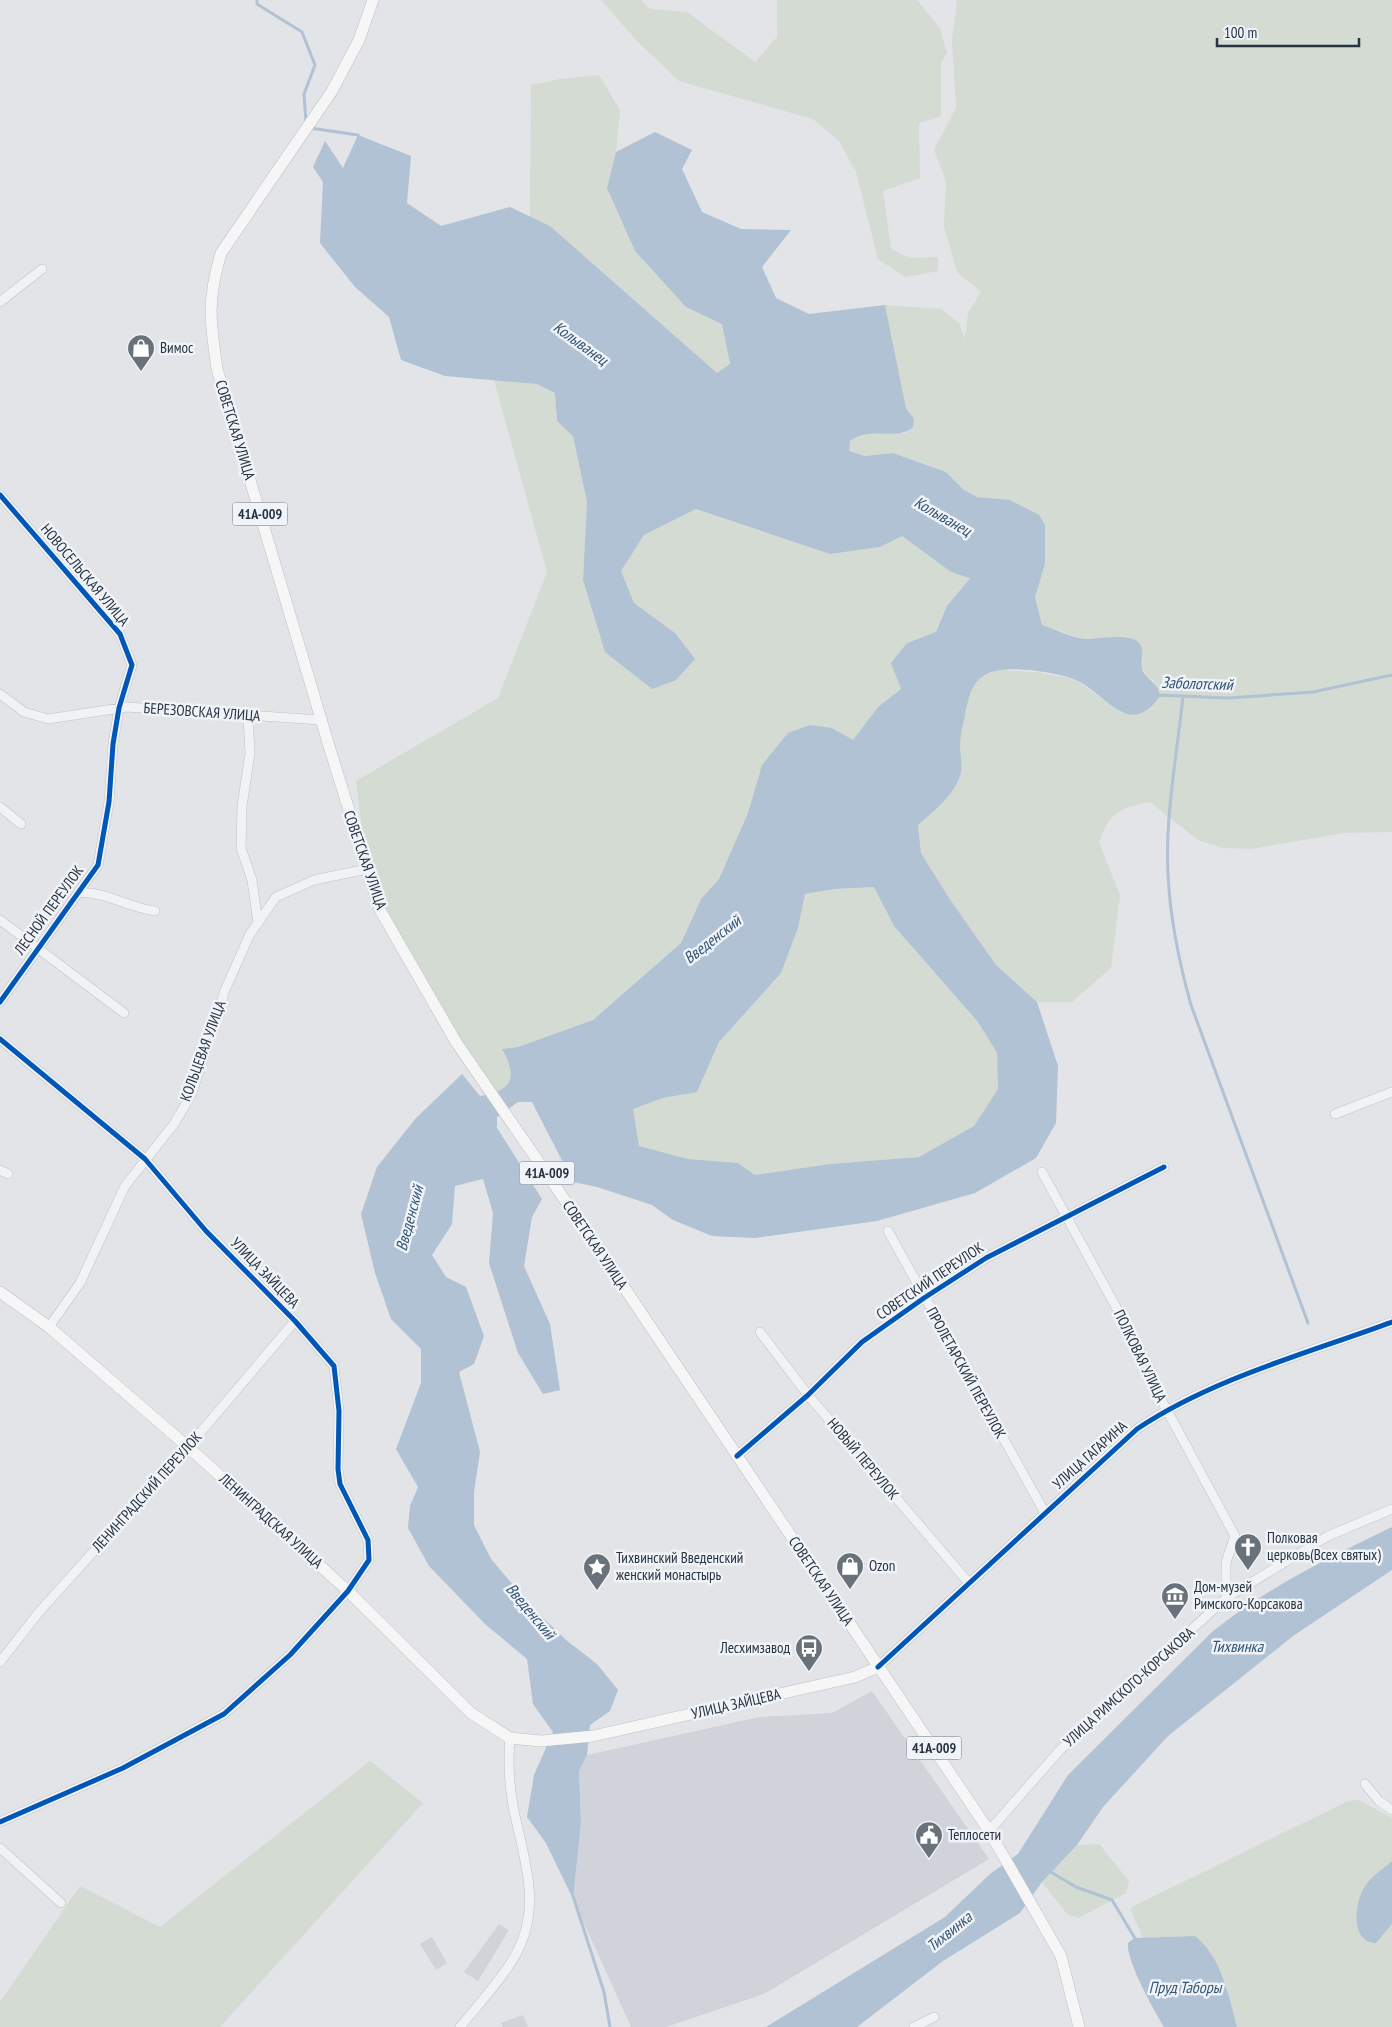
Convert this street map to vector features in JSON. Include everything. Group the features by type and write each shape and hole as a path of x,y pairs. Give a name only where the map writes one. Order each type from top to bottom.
{"main road":[{"name":"СОВЕТСКАЯ УЛИЦА","path":"373,0 358,40 332,91 221,253 212,283 210,318 217,369 366,869 380,910 456,1042 878,1667"},
{"name":"ЛЕНИНГРАДСКАЯ УЛИЦА","path":"0,1292 49,1327 188,1447 348,1591 471,1713 510,1738 541,1741"},
{"name":"УЛИЦА ЗАЙЦЕВА","path":"541,1741 593,1736 855,1677 878,1667"},
{"name":"41А-009","path":"878,1667 894,1687 989,1831 1061,1956 1079,2027"}],"street":[{"path":"0,302 42,269"},
{"name":"НОВОСЕЛЬСКАЯ УЛИЦА","path":"0,494 120,634 132,666 119,708"},
{"name":"БЕРЕЗОВСКАЯ УЛИЦА","path":"0,694 24,712 48,719 128,707 248,717 321,720"},
{"name":"ЛЕСНОЙ ПЕРЕУЛОК","path":"0,1002 36,949 98,865 109,802 113,744 119,708"},
{"path":"248,717 250,753 242,806 241,848 252,880 258,923"},
{"path":"0,807 20,824"},
{"name":"КОЛЬЦЕВАЯ УЛИЦА","path":"49,1327 80,1283 125,1186 174,1124 192,1093 225,990 250,934 276,897 314,880 366,869"},
{"path":"79,892 98,893 138,908 155,911"},
{"path":"0,920 36,949 124,1013"},
{"name":"УЛИЦА ЗАЙЦЕВА","path":"0,1039 145,1159 206,1231 295,1321 334,1366 339,1411 338,1469 340,1484 368,1540 369,1560 348,1591 290,1655 224,1714 123,1768 0,1822"},
{"path":"1335,1114 1392,1092"},
{"name":"СОВЕТСКИЙ ПЕРЕУЛОК","path":"737,1456 808,1395 862,1342 924,1298 986,1258 1164,1167"},
{"name":"ПОЛКОВАЯ УЛИЦА","path":"1042,1172 1150,1369 1157,1392 1236,1536 1226,1562 1226,1598"},
{"name":"ПРОЛЕТАРСКИЙ ПЕРЕУЛОК","path":"888,1231 1046,1513"},
{"name":"ЛЕНИНГРАДСКИЙ ПЕРЕУЛОК","path":"0,1662 39,1612 188,1447 295,1321"},
{"name":"УЛИЦА ГАГАРИНА","path":"878,1667 1137,1430 1166,1409 1218,1386 1392,1322"},
{"name":"НОВЫЙ ПЕРЕУЛОК","path":"760,1332 808,1395 969,1583"},
{"name":"УЛИЦА РИМСКОГО-КОРСАКОВА","path":"989,1831 1060,1750 1226,1598 1328,1536 1392,1509"},
{"path":"460,2027 516,1954 530,1910 531,1883 514,1808 508,1770 510,1738"},
{"path":"1366,1784 1379,1801 1392,1810"},
{"path":"0,1848 61,1903"},
{"path":"914,2027 934,2017"}],"shaded area":[{"path":"601,0 641,0 650,9 687,12 755,62 777,37 777,0 917,0 940,28 947,53 941,63 941,116 919,123 920,178 883,191 891,249 909,258 938,257 938,271 905,277 878,259 856,172 839,141 813,119 679,81 637,41"},
{"path":"957,0 1392,0 1392,832 1343,833 1251,849 1223,848 1198,840 1150,802 1130,807 1117,813 1107,824 1099,843 1120,895 1111,968 1072,1002 1037,1002 996,965 949,898 921,853 918,824 942,803 960,775 960,737 970,689 981,676 1001,670 1036,672 1075,679 1123,714 1155,682 1147,676 1142,667 1143,657 1131,637 1083,639 1042,625 1035,596 1045,564 1010,500 977,497 964,490 946,472 893,453 865,456 848,451 850,441 859,434 906,433 913,418 906,408 885,305 941,309 959,323 965,339 968,313 981,292 957,272 944,226 946,181 934,150 956,108 952,41"},
{"path":"599,75 620,110 616,152 607,188 635,251 686,307 722,323 730,365 717,373 550,226 530,217 531,85 560,79"},
{"path":"494,380 537,384 555,393 557,421 573,435 587,502 583,580 675,633 634,603 621,571 644,535 696,509 830,554 880,547 902,536 951,572 970,577 947,606 936,632 907,643 901,689 878,707 853,741 832,728 762,765 748,813 719,879 701,899 681,943 593,1020 518,1047 502,1049 510,1069 511,1081 502,1090 493,1094 405,953 367,869 356,781 498,698 547,572"},
{"path":"874,887 894,926 978,1022 997,1053 998,1089 974,1126 919,1157 830,1164 755,1175 738,1163 688,1159 639,1146 633,1109 663,1098 697,1092 719,1042 781,973 798,928 805,894 835,889"},
{"path":"872,1691 989,1859 764,1994 666,2027 631,2027 573,1899 581,1823 579,1771 587,1755 759,1717 832,1713"},
{"path":"370,1761 423,1803 220,2027 0,2027 0,2002 80,1886 160,1927"},
{"path":"1359,1800 1392,1818 1392,2027 1237,2027 1225,1980 1187,1936 1143,1938 1130,1908 1348,1801"},
{"path":"1099,1844 1129,1881 1126,1893 1078,1918 1067,1914 1042,1882 1077,1845"},
{"path":"499,1924 509,1930 478,1981 464,1972"},
{"path":"432,1937 447,1963 436,1970 420,1944"},
{"path":"523,2015 528,2027 503,2027 501,2023"}],"water":[{"path":"655,132 692,150 682,169 702,212 741,229 791,230 762,267 776,298 809,314 885,305 906,408 914,419 913,427 899,433 875,433 858,436 850,441 849,451 865,456 893,453 946,472 964,490 977,497 1010,500 1039,515 1045,525 1045,564 1035,597 1042,625 1086,639 1121,637 1134,639 1142,648 1142,668 1157,687 1160,696 1149,709 1138,714 1128,714 1118,710 1088,687 1069,677 1018,669 1001,670 984,675 974,685 969,698 960,738 961,769 957,783 942,803 918,825 921,853 949,898 996,965 1037,1002 1058,1066 1056,1123 1036,1158 975,1193 877,1221 755,1238 712,1236 673,1220 652,1205 597,1187 573,1182 532,1102 518,1102 497,1117 497,1128 542,1199 532,1217 524,1266 550,1324 560,1390 543,1394 518,1353 489,1263 493,1213 483,1179 455,1186 452,1224 432,1255 446,1277 466,1287 484,1336 474,1364 459,1372 480,1452 474,1492 474,1525 491,1559 531,1606 566,1640 597,1664 618,1690 610,1711 590,1725 587,1755 579,1771 581,1823 573,1899 546,1843 527,1817 534,1775 553,1732 533,1704 527,1659 485,1624 429,1566 408,1528 410,1506 418,1487 396,1449 421,1383 421,1349 391,1319 375,1273 361,1214 377,1167 416,1118 462,1074 480,1096 500,1090 506,1086 511,1075 510,1067 502,1049 518,1047 593,1020 681,943 701,899 719,879 748,813 762,765 788,733 810,725 832,728 853,740 878,707 901,689 891,663 907,643 936,632 947,606 970,578 951,572 902,536 880,547 830,554 696,509 644,535 621,571 634,603 675,633 695,659 676,680 652,689 605,652 583,580 587,502 573,436 557,421 555,393 537,384 445,376 401,360 389,317 355,287 320,243 323,182 313,167 325,141 343,168 358,135 411,156 407,203 441,226 510,207 550,226 717,373 730,364 722,324 686,307 635,251 607,188 616,152","holes":["874,887 894,926 978,1022 997,1053 998,1089 974,1126 919,1157 830,1164 755,1175 738,1163 688,1159 639,1146 633,1109 663,1098 697,1092 719,1042 781,973 798,928 805,894 835,889"]},
{"name":"Тихвинка","path":"1392,1527 1392,1570 1293,1636 1168,1736 1103,1807 1077,1845 1042,1882 1020,1913 943,1961 857,2027 766,2027 945,1917 990,1874 1018,1854 1068,1775 1212,1632 1276,1587"},
{"path":"1392,1861 1392,1924 1376,1943 1368,1941 1359,1931 1357,1907 1367,1883"},
{"name":"Пруд Таборы","path":"1195,1936 1212,1955 1218,1966 1237,2027 1164,2027 1136,1973 1131,1961 1128,1943 1134,1938"}],"waterway":[{"name":"Колыванец","path":"257,0 257,4 302,32 315,65 304,94 306,122"},
{"name":"Колыванец","path":"310,128 358,135 359,138"},
{"name":"Заболотский","path":"1157,695 1228,698 1313,692 1392,675"},
{"path":"1183,696 1168,830 1168,874 1173,923 1179,956 1191,1005 1308,1323"},
{"path":"1049,1871 1076,1887 1112,1900 1136,1940"},
{"name":"Введенский","path":"573,1896 604,1992 610,2027"}],"cycle path":[{"path":"0,495 120,634 132,665 119,708 113,744 109,802 98,865 0,1002"},
{"path":"0,1039 145,1159 206,1231 295,1321 334,1366 339,1411 338,1469 340,1484 368,1540 369,1560 348,1591 290,1655 224,1714 123,1768 0,1822"},
{"path":"737,1456 808,1395 862,1342 924,1298 986,1258 1164,1167"},
{"path":"878,1667 1137,1429 1166,1411 1228,1381 1392,1322"}],"place":[{"name":"Вимос","path":"141,372"},
{"name":"Полковая церковь(Всех святых)","path":"1248,1571"},
{"name":"Ozon","path":"850,1590"},
{"name":"Тихвинский Введенский женский монастырь","path":"597,1591"},
{"name":"Дом-музей Римского-Корсакова","path":"1175,1620"},
{"name":"Лесхимзавод","path":"809,1672"},
{"name":"Теплосети","path":"929,1859"}]}
